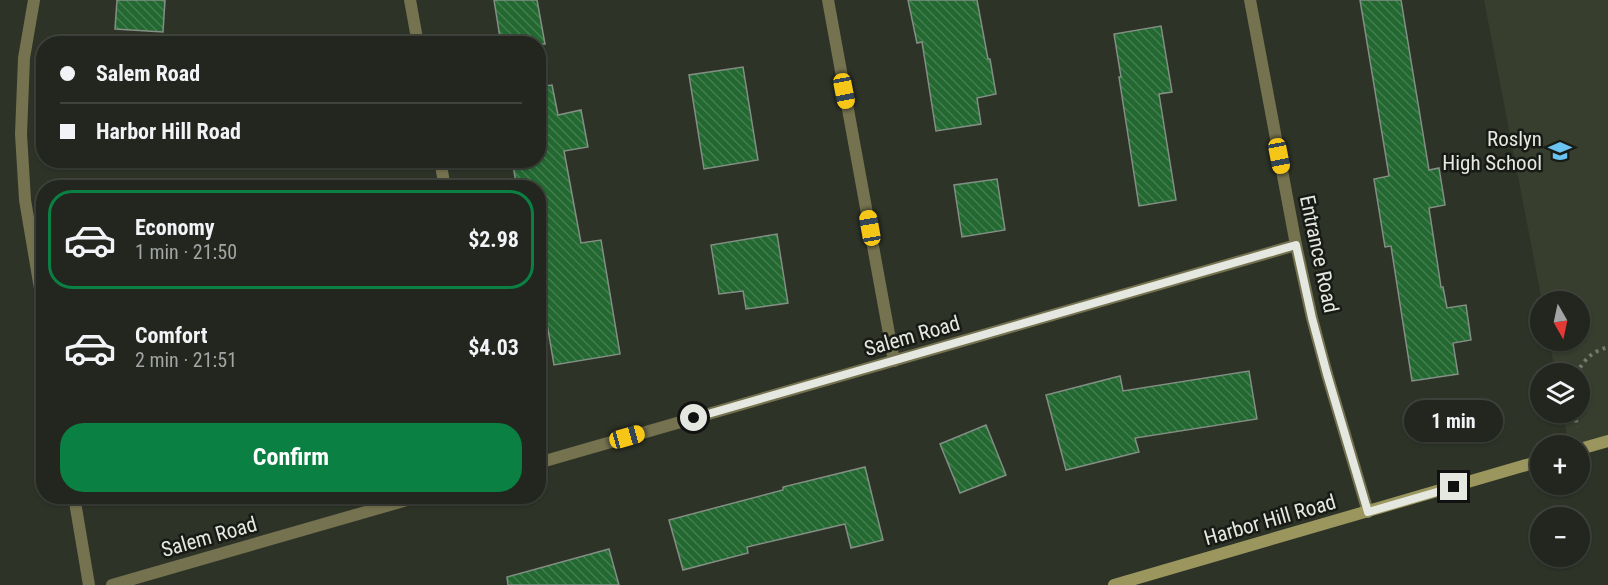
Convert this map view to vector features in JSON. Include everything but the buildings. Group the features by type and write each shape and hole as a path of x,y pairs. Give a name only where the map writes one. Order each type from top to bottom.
{"street":[{"path":"34,0 24,58 21,134 25,200 36,265"},
{"path":"410,0 417,36"},
{"path":"828,0 894,361"},
{"name":"Entrance Road","path":"1250,0 1312,318 1368,512"},
{"name":"Salem Road","path":"546,461 1296,245"},
{"path":"1590,446 1608,441"},
{"name":"Harbor Hill Road","path":"1114,585 1530,464"},
{"path":"76,504 89,585"},
{"name":"Salem Road","path":"112,585 393,504"}],"path":[{"path":"1582,363 1597,350 1608,347"}],"shaded area":[{"name":"Roslyn High School","path":"1484,0 1608,0 1608,440 1590,444 1590,435 1567,435 1565,423 1590,423 1590,363 1554,363 1551,351 1590,351 1590,291 1540,291"}],"place":[{"name":"Roslyn High School","path":"1560,151"}],"route":[{"path":"694,418 1296,245 1327,374 1368,512 1454,487"}]}
